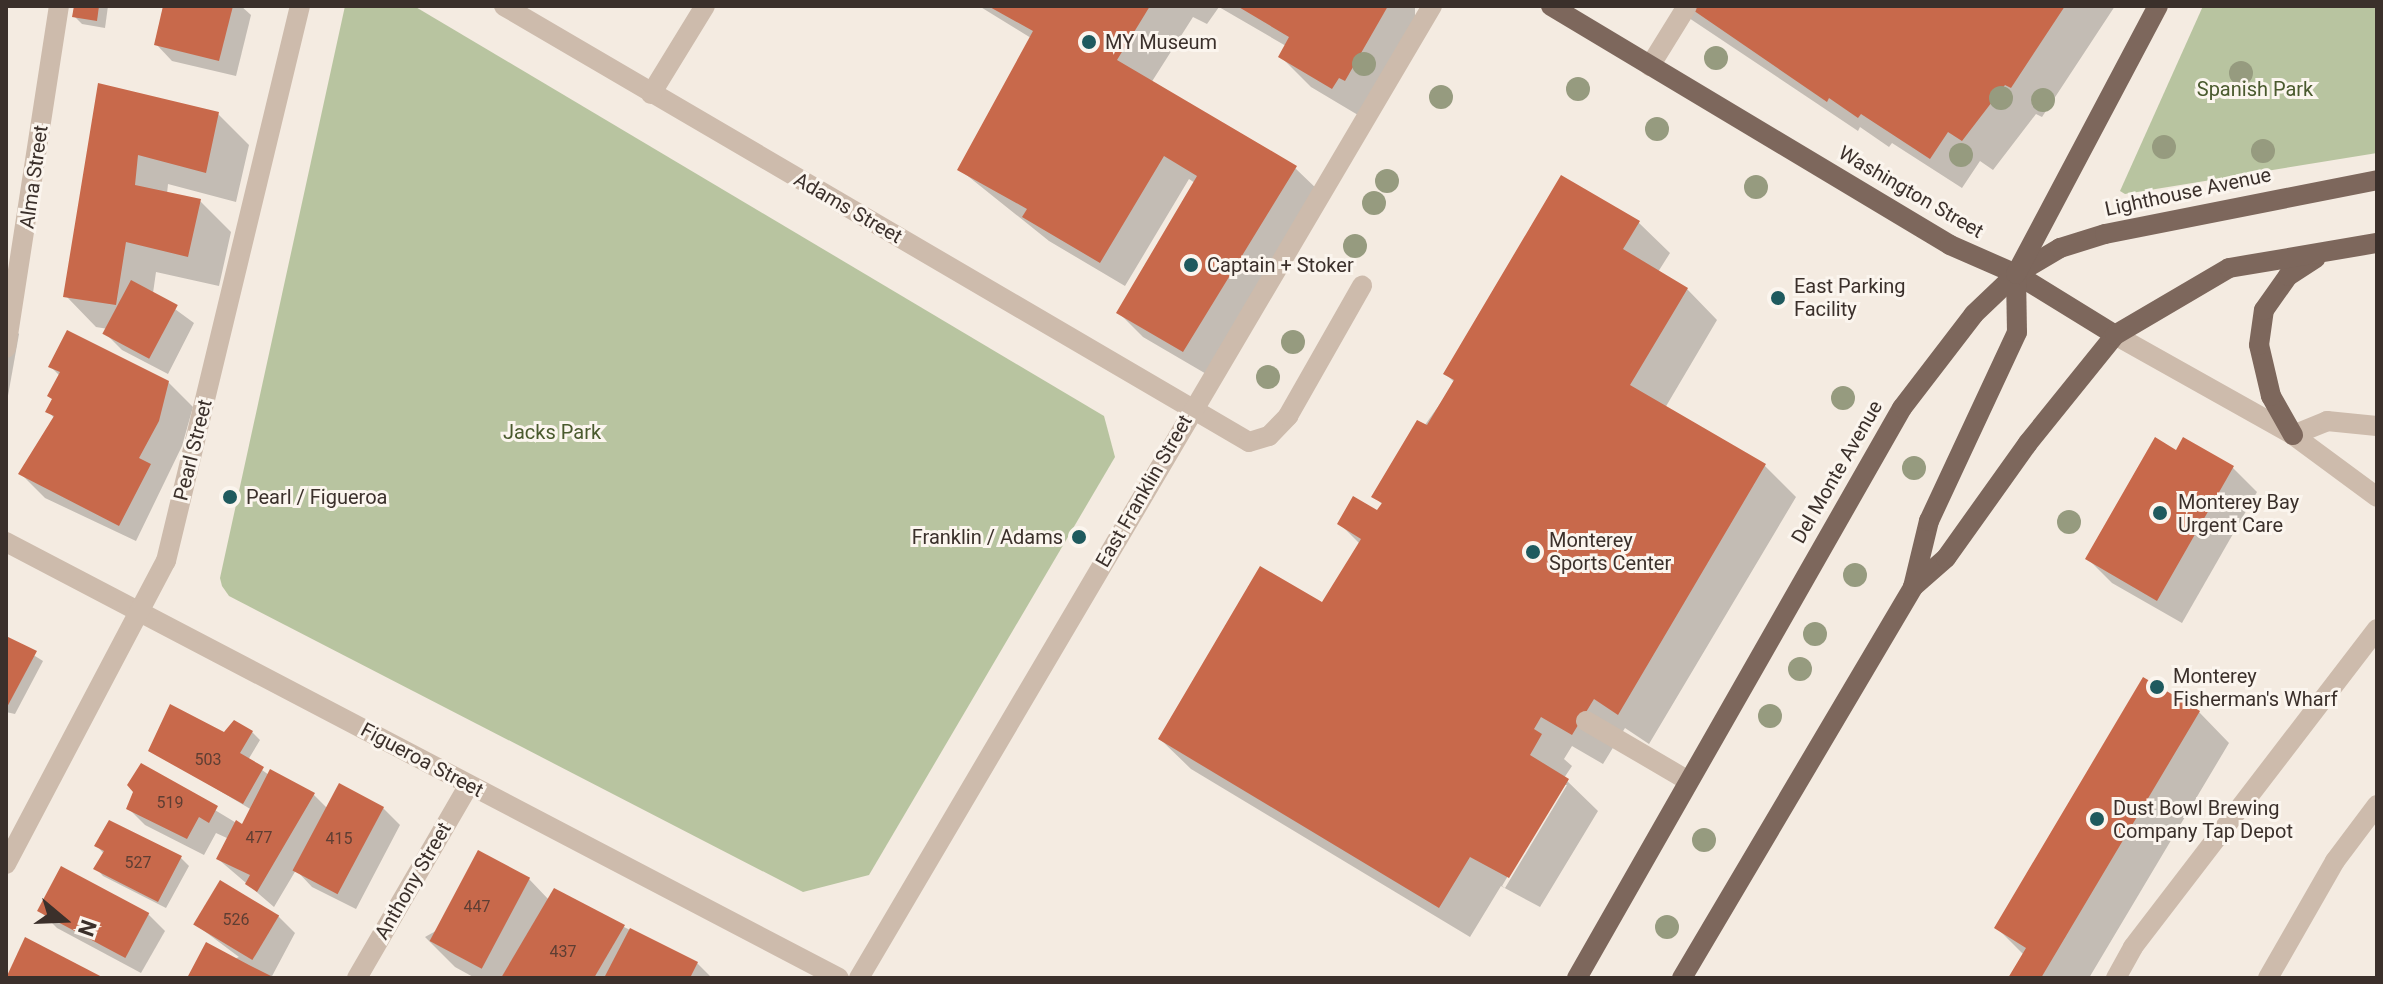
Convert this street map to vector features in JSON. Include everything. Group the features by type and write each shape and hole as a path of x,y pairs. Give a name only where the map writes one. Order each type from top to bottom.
{"main road":[{"name":"Washington Street","path":"1551,6 1950,245 2016,274 2115,335"},
{"name":"Del Monte Avenue","path":"1577,978 1687,780 1902,408 1974,314 2016,274 2158,6"},
{"name":"Lighthouse Avenue","path":"2016,274 2060,248 2105,234 2377,180"},
{"path":"1913,587 1946,558 2028,443 2115,335 2229,268 2377,243"},
{"path":"2293,435 2271,396 2259,345 2264,310 2288,276 2324,252"},
{"path":"1682,978 1913,587 1929,521 2017,332 2016,274"}],"street":[{"name":"Alma Street","path":"6,348 59,6"},
{"name":"Pearl Street","path":"6,864 166,561 300,6"},
{"name":"Adams Street","path":"504,6 1249,442 1269,436 1288,416 1362,286"},
{"path":"651,94 705,6"},
{"name":"East Franklin Street","path":"859,978 1432,6"},
{"path":"1650,66 1687,6"},
{"name":"Washington Street","path":"2115,335 2293,435 2377,497"},
{"path":"2293,435 2327,421 2377,426"},
{"name":"Figueroa Street","path":"6,542 839,978"},
{"path":"2116,978 2133,947 2377,629"},
{"path":"1586,721 1687,780"},
{"name":"Anthony Street","path":"357,978 469,785"},
{"path":"2268,978 2335,861 2377,805"}],"green space":[{"name":"Jacks Park","path":"345,6 414,6 1104,416 1115,457 869,875 803,892 229,596 222,586 220,578"},
{"name":"Spanish Park","path":"2203,6 2377,6 2377,153 2125,194 2120,191"}],"building":[{"path":"74,6 99,6 97,21 72,17"},
{"path":"163,6 233,6 219,61 154,45"},
{"path":"988,6 1150,6 1117,60 1297,166 1183,352 1116,313 1197,176 1164,156 1100,263 1022,217 1027,209 957,170 1033,31"},
{"path":"1237,6 1388,6 1345,81 1339,78 1332,89 1278,57 1289,37"},
{"path":"1687,6 2065,6 2011,88 2005,85 1962,141 1948,132 1930,159 1861,114 1858,118 1829,98 1827,102"},
{"path":"98,83 219,112 206,173 138,155 135,185 201,199 188,257 126,242 116,305 63,297"},
{"name":"Monterey Sports Center","path":"1561,175 1640,221 1623,249 1688,288 1630,385 1766,464 1618,715 1594,699 1572,735 1541,717 1534,729 1542,734 1530,755 1569,779 1509,878 1470,857 1439,908 1158,739 1260,566 1322,602 1361,539 1337,524 1353,496 1377,510 1382,503 1371,497 1417,420 1427,425 1454,380 1443,374"},
{"path":"131,280 178,305 149,359 102,334"},
{"path":"67,330 169,381 159,421 139,458 151,464 119,526 18,474 54,416 45,412 52,399 47,396 60,372 48,367"},
{"name":"Monterey Bay Urgent Care","path":"2155,437 2176,450 2183,437 2234,466 2157,601 2085,559"},
{"path":"6,636 37,651 6,709"},
{"name":"Dust Bowl Brewing Company Tap Depot","path":"2143,677 2200,711 2041,978 2008,978 2026,948 1994,928"},
{"path":"170,704 224,732 234,720 253,731 240,753 264,767 243,804 148,751"},
{"path":"141,763 218,806 209,823 199,817 187,839 126,809 133,792 127,785"},
{"path":"270,769 315,793 257,892 245,884 250,875 216,859 236,820 242,824"},
{"path":"339,783 384,807 338,894 293,870"},
{"path":"109,820 182,856 158,902 93,869 104,851 94,846"},
{"path":"478,850 530,878 482,969 430,941"},
{"path":"61,866 149,913 125,958 37,911"},
{"path":"220,880 279,916 252,960 193,925"},
{"path":"554,888 625,925 594,978 501,978"},
{"path":"630,928 698,962 690,978 604,978"},
{"path":"25,937 104,978 6,978"},
{"path":"206,942 249,965 275,978 187,978"}],"place":[{"name":"MY Museum","path":"1089,42"},
{"name":"Captain + Stoker","path":"1191,265"},
{"name":"East Parking Facility","path":"1778,298"},
{"name":"Pearl / Figueroa","path":"230,497"},
{"name":"Monterey Bay Urgent Care","path":"2160,513"},
{"name":"Franklin / Adams","path":"1079,537"},
{"name":"Monterey Sports Center","path":"1533,552"},
{"name":"Monterey Fisherman's Wharf","path":"2157,687"},
{"name":"Dust Bowl Brewing Company Tap Depot","path":"2097,819"}]}
